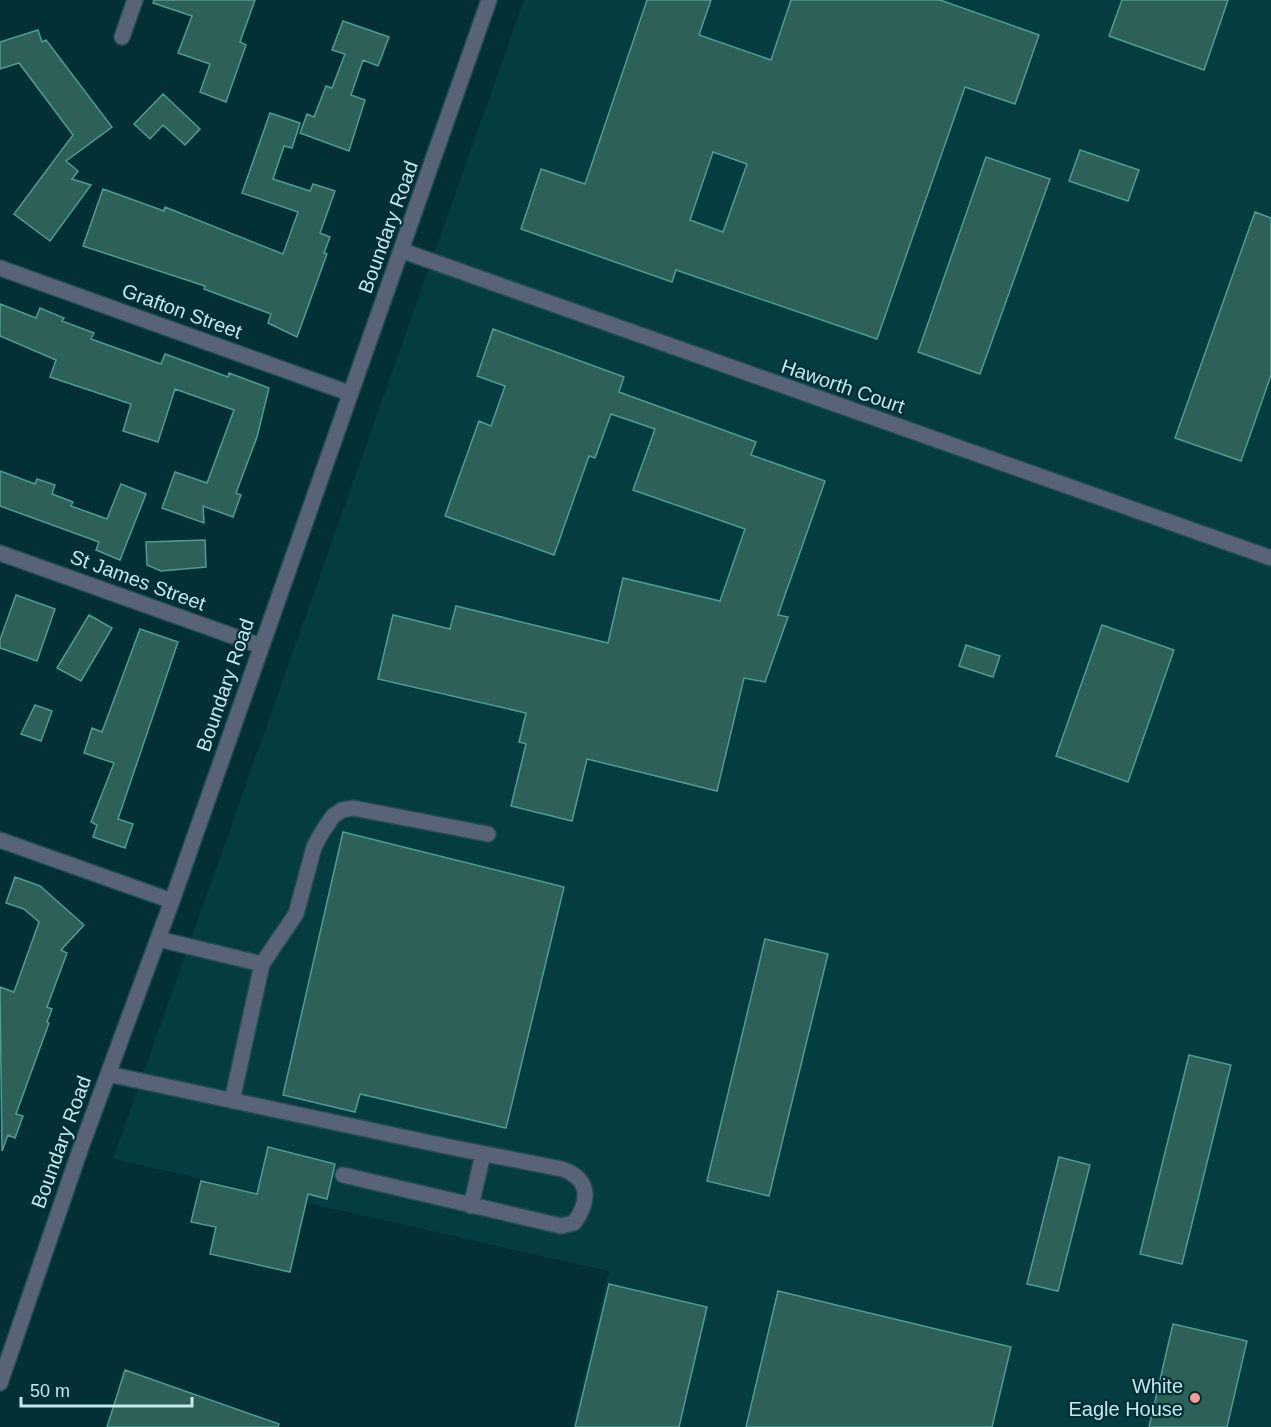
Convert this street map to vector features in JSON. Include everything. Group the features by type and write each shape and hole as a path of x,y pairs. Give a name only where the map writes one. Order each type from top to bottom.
{"street":[{"path":"122,37 135,0"},
{"name":"Boundary Road","path":"0,1383 350,393 403,251 489,0"},
{"name":"Haworth Court","path":"403,251 1271,558"},
{"name":"Grafton Street","path":"0,268 350,393"},
{"name":"St James Street","path":"0,553 261,646"},
{"path":"232,1101 262,964 296,914 314,847 333,816 342,810 353,808 488,834"},
{"path":"0,840 171,901"},
{"path":"158,939 262,964"},
{"path":"108,1074 575,1173 584,1183 586,1194 581,1214 574,1223 561,1226 343,1175"},
{"path":"471,1206 483,1154"}],"shaded area":[{"path":"524,0 1271,0 1271,1427 572,1427 609,1271 113,1159"}],"building":[{"path":"154,0 255,0 240,42 246,45 226,102 200,92 210,64 178,53 192,16 153,3"},
{"path":"647,0 711,0 699,35 771,60 791,0 940,0 1039,35 1015,104 965,87 877,339 676,270 672,282 521,229 541,169 585,184","holes":["713,152 747,164 723,232 690,220"]},
{"path":"1122,0 1228,0 1204,70 1109,36"},
{"path":"343,21 389,37 378,66 363,60 351,95 365,100 349,151 300,133 307,114 314,117 326,86 332,88 345,54 332,50"},
{"path":"38,30 42,42 46,40 112,127 66,161 78,171 72,179 91,185 50,241 14,214 73,135 19,63 0,69 0,42"},
{"path":"163,94 200,129 185,145 163,125 150,139 134,124"},
{"path":"270,113 300,123 292,148 284,146 273,179 310,191 313,184 335,191 320,233 330,237 324,253 327,254 297,337 268,323 271,314 204,289 205,286 83,246 103,189 164,211 165,207 283,254 298,212 242,193"},
{"path":"1080,150 1139,170 1128,201 1069,181"},
{"path":"986,157 1050,179 980,374 918,352"},
{"path":"1255,212 1271,218 1271,375 1241,461 1175,438"},
{"path":"0,304 36,318 40,308 64,318 62,321 94,333 91,339 161,364 165,354 228,377 229,373 269,388 257,437 236,493 241,495 233,517 203,506 204,523 162,508 175,472 207,483 234,410 175,389 158,442 123,431 131,404 50,377 56,360 0,336"},
{"path":"493,329 624,377 619,392 756,442 751,455 825,481 778,615 788,617 765,682 744,678 717,791 587,759 572,821 511,806 526,744 519,742 526,713 378,679 393,615 450,629 456,606 608,643 623,578 720,601 745,529 633,490 655,429 611,414 595,458 589,456 554,555 445,516 479,421 491,426 505,386 477,376"},
{"path":"0,471 35,484 37,479 55,485 52,494 73,502 71,506 107,519 121,484 146,494 120,560 96,550 99,542 0,506"},
{"path":"205,540 206,567 161,571 147,565 146,542"},
{"path":"16,595 55,609 37,661 0,648 0,640"},
{"path":"89,615 112,628 81,681 57,668"},
{"path":"1102,625 1174,650 1128,782 1056,756"},
{"path":"140,629 178,642 118,819 133,824 125,848 93,837 97,825 91,822 114,763 84,753 92,728 102,732"},
{"path":"966,645 1000,656 993,677 959,666"},
{"path":"35,705 52,711 41,741 21,734"},
{"path":"343,832 564,887 506,1128 360,1094 355,1112 283,1095"},
{"path":"15,877 40,886 84,925 61,950 67,953 47,1007 52,1009 47,1022 49,1023 16,1114 23,1116 15,1138 8,1135 2,1151 0,987 14,992 39,922 24,909 6,903"},
{"path":"765,939 828,954 769,1196 707,1181"},
{"path":"1189,1055 1231,1065 1182,1264 1140,1254"},
{"path":"268,1147 335,1164 327,1199 308,1194 290,1272 210,1254 216,1227 191,1222 201,1181 257,1194"},
{"path":"1059,1157 1090,1165 1058,1291 1027,1284"},
{"path":"609,1284 707,1307 679,1427 575,1427"},
{"path":"778,1291 1011,1347 992,1427 746,1427"},
{"name":"White Eagle House","path":"1173,1324 1247,1341 1227,1427 1149,1427"},
{"path":"125,1370 279,1424 278,1427 107,1427"}],"place":[{"name":"White Eagle House","path":"1195,1398"}]}
